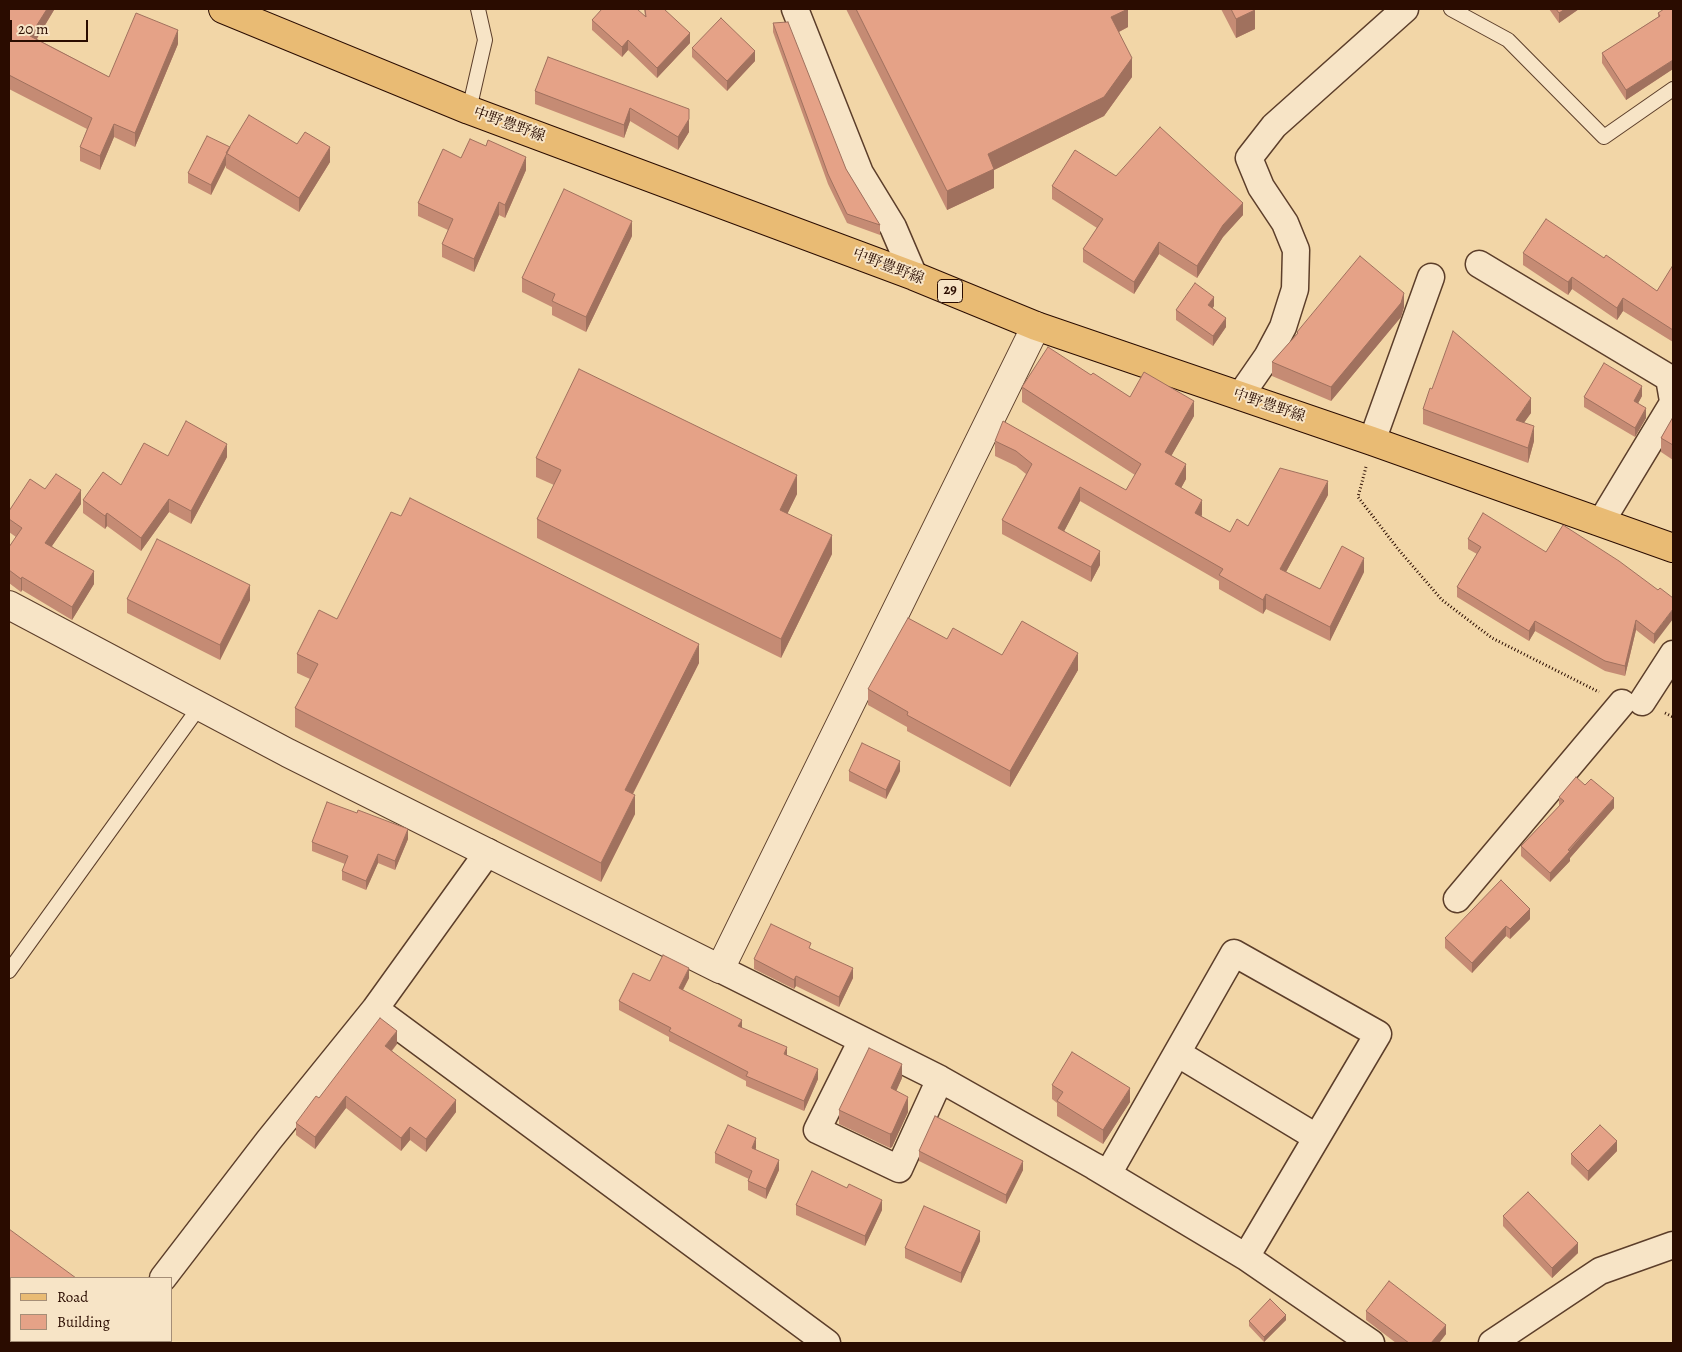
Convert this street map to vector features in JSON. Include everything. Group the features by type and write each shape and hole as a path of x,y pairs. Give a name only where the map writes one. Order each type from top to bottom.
{"main road":[{"name":"中野豊野線","path":"228,10 469,110 914,276 1036,326 1372,440 1673,548"}],"street":[{"path":"795,9 860,172 893,227 914,276"},
{"path":"1240,396 1267,357 1284,327 1295,289 1296,250 1285,223 1261,187 1249,158 1274,126 1405,9"},
{"path":"1479,264 1669,378 1673,402 1601,522"},
{"path":"1372,440 1431,277"},
{"path":"720,969 1036,326"},
{"path":"9,605 288,753 940,1079 1108,1174 1246,1257 1371,1343"},
{"path":"1457,899 1673,654"},
{"path":"164,1277 269,1140 375,1009 488,852"},
{"path":"1108,1174 1234,953 1378,1034 1246,1257"},
{"path":"375,1009 827,1343"},
{"path":"862,1040 817,1130 899,1169 940,1079"},
{"path":"1177,1053 1316,1137"},
{"path":"1492,1343 1600,1272 1673,1244"}],"lane":[{"path":"469,110 485,40 478,9"},
{"path":"1451,9 1508,40 1604,137 1673,88"},
{"path":"9,971 200,706"}],"path":[{"path":"1372,440 1358,497 1398,549 1442,600 1492,638 1562,675 1673,717"}],"building":[{"path":"9,9 47,9 30,36 109,77 136,13 178,30 135,133 114,124 100,156 80,147 92,118 9,75"},
{"path":"602,9 637,9 646,17 645,9 664,9 690,33 657,68 628,40 622,47 592,20"},
{"path":"856,9 1128,9 1111,17 1132,58 1104,97 988,154 994,169 947,191"},
{"path":"1231,9 1254,9 1255,10 1236,19"},
{"path":"1556,9 1565,9 1559,13"},
{"path":"1664,9 1673,9 1673,60 1626,90 1602,53 1660,16 1658,13"},
{"path":"721,18 755,51 727,81 692,48"},
{"path":"788,22 846,169 880,225 847,214 828,174 773,23"},
{"path":"548,57 689,109 689,119 678,137 630,108 624,125 535,91"},
{"path":"249,115 297,144 305,132 330,147 299,198 226,153"},
{"path":"1160,127 1243,203 1223,225 1197,266 1159,242 1134,282 1083,249 1103,219 1052,186 1075,150 1116,176"},
{"path":"207,136 230,147 211,185 188,173"},
{"path":"470,139 486,146 488,140 526,157 505,205 499,202 474,259 442,244 453,219 418,203 443,149 461,158"},
{"path":"564,189 632,221 586,317 552,301 555,294 522,278"},
{"path":"1546,219 1604,258 1606,255 1657,291 1673,265 1673,330 1623,298 1617,308 1572,277 1568,282 1523,253"},
{"path":"1360,256 1404,293 1401,303 1331,387 1272,362 1298,333"},
{"path":"1195,283 1214,297 1208,305 1226,318 1213,336 1176,310"},
{"path":"1453,331 1531,398 1516,420 1534,426 1528,448 1423,409"},
{"path":"1048,347 1091,375 1093,373 1130,397 1144,372 1194,401 1165,452 1186,464 1175,484 1202,500 1195,513 1230,532 1237,519 1248,526 1280,468 1328,481 1280,569 1320,589 1342,546 1364,558 1330,627 1266,594 1263,600 1219,575 1223,569 1080,487 1058,528 1100,551 1091,567 1002,520 1032,464 1016,451 995,441 1003,421 1126,490 1141,464 1022,387"},
{"path":"1604,363 1642,386 1634,401 1646,408 1635,428 1584,397"},
{"path":"579,369 797,475 780,510 832,535 781,639 537,519 561,470 536,458"},
{"path":"1673,417 1673,445 1661,438"},
{"path":"186,421 227,444 191,511 169,499 141,538 107,513 105,516 83,500 103,472 121,485 144,443 168,456"},
{"path":"56,474 81,490 45,543 94,571 72,607 22,577 21,579 9,570 9,547 22,528 9,519 9,511 30,479 45,489"},
{"path":"410,498 699,644 625,790 635,795 601,863 295,708 318,664 297,654 319,610 337,619 391,512 401,516"},
{"path":"1483,513 1546,552 1563,525 1619,561 1658,590 1660,588 1673,598 1673,609 1654,634 1636,620 1625,666 1605,661 1535,621 1529,631 1457,587 1481,547 1468,539"},
{"path":"157,539 250,585 220,645 127,599"},
{"path":"908,618 947,639 953,628 1002,655 1022,621 1078,653 1010,771 907,715 908,712 868,689"},
{"path":"862,743 900,761 886,790 849,771"},
{"path":"1576,777 1585,785 1591,779 1614,798 1550,873 1521,846 1564,801 1559,797"},
{"path":"327,802 357,813 358,810 408,829 395,861 378,854 366,881 342,871 348,856 312,842"},
{"path":"1501,880 1530,909 1510,929 1506,926 1472,963 1445,938"},
{"path":"771,924 811,943 809,948 853,968 839,997 796,976 794,980 754,959"},
{"path":"663,955 689,968 679,988 742,1020 738,1026 787,1047 784,1054 818,1069 804,1101 746,1076 748,1072 669,1031 671,1028 619,1001 633,973 650,981"},
{"path":"380,1018 397,1031 385,1046 456,1100 426,1139 410,1127 401,1138 346,1096 315,1137 296,1123 316,1096 319,1098"},
{"path":"869,1048 902,1064 891,1088 908,1097 890,1134 839,1110"},
{"path":"1072,1052 1130,1088 1103,1130 1057,1101 1063,1092 1052,1085"},
{"path":"935,1116 1023,1161 1006,1195 919,1151"},
{"path":"728,1125 756,1138 752,1148 779,1160 766,1189 748,1181 752,1171 715,1153"},
{"path":"1600,1125 1617,1141 1588,1171 1571,1154"},
{"path":"812,1171 847,1188 849,1184 882,1200 865,1236 796,1205"},
{"path":"1528,1192 1578,1243 1552,1268 1503,1216"},
{"path":"924,1206 980,1231 961,1273 905,1248"},
{"path":"9,1229 75,1277 10,1277 10,1342 58,1342 9,1343"},
{"path":"1389,1281 1446,1325 1431,1343 1409,1343 1366,1311"},
{"path":"1270,1299 1286,1315 1264,1337 1249,1321"}]}
